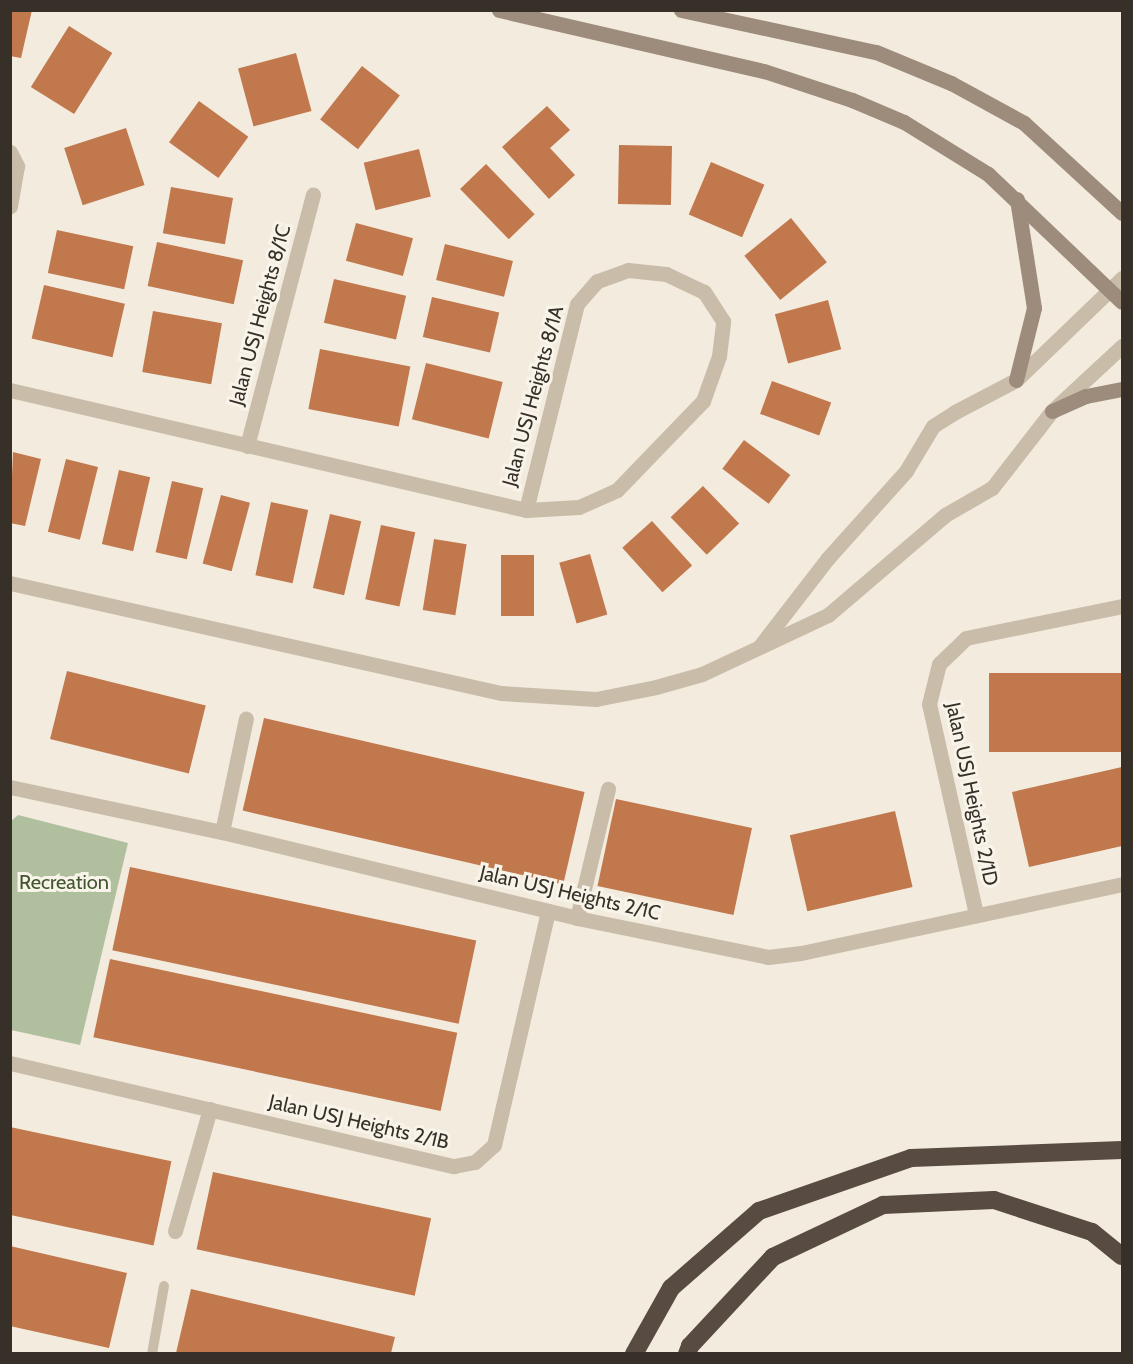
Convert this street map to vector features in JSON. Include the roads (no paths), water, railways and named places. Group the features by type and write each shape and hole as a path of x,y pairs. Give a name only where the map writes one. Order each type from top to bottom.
{"highway":[{"path":"634,1353 671,1288 759,1211 911,1158 1122,1150"},
{"path":"687,1353 690,1346 773,1257 883,1205 994,1200 1092,1232 1122,1256"}],"main road":[{"path":"499,10 764,71 852,100 904,122 988,174 1017,199 1122,302"},
{"path":"681,10 876,52 951,83 1024,123 1122,213"},
{"path":"1095,189 1122,200"},
{"path":"1016,380 1034,308 1017,199"},
{"path":"1052,411 1086,396 1122,389"}],"street":[{"path":"10,152 17,166 10,206"},
{"name":"Jalan USJ Heights 8/1C","path":"247,446 313,194"},
{"name":"Jalan USJ Heights 8/1A","path":"10,390 526,510 579,507 617,490 704,401 719,356 723,321 704,292 666,274 628,270 597,281 577,304 526,510"},
{"path":"757,651 828,558 906,471 933,426 1016,380 1122,278"},
{"path":"10,583 501,693 596,699 656,687 690,678 757,651 828,615 945,515 992,488 1052,411 1122,345"},
{"name":"Jalan USJ Heights 2/1D","path":"976,914 929,704 939,664 966,638 1122,606"},
{"path":"222,832 246,718"},
{"name":"Jalan USJ Heights 2/1C","path":"10,787 222,832 577,918 768,957 801,953 1122,884"},
{"path":"577,918 608,789"},
{"name":"Jalan USJ Heights 2/1B","path":"10,1063 454,1166 475,1162 494,1145 548,911"},
{"path":"175,1231 210,1109"}],"lane":[{"path":"152,1353 164,1286"}],"park label":[{"name":"Recreation","path":"64,882"}]}
